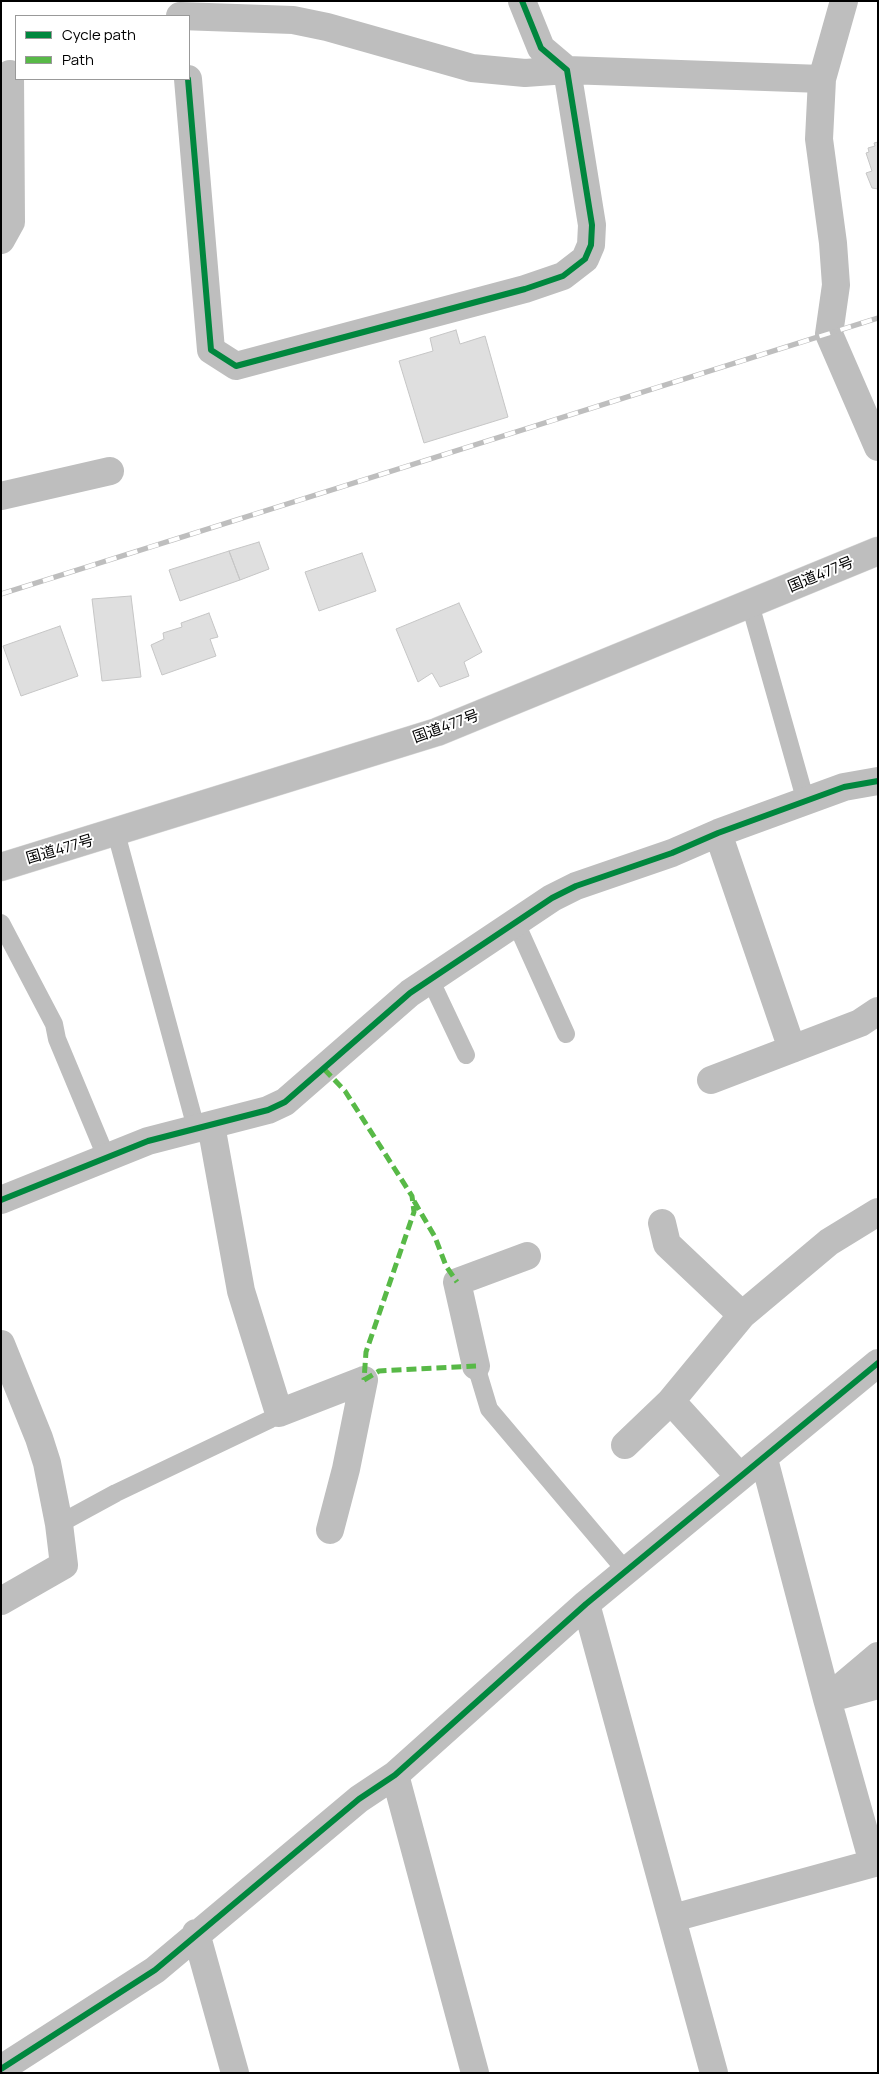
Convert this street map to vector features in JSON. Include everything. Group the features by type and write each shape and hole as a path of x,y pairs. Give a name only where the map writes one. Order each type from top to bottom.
{"main road":[{"path":"188,80 211,350 236,366 525,289 562,276 585,260 591,245 592,225 567,70 542,48 522,1"},
{"path":"844,1 822,79 819,139 833,243 836,285 829,334 878,447"},
{"path":"190,16 293,20 327,26 472,68 525,72 567,70 822,79"},
{"path":"1,240 11,222 9,74"},
{"path":"1,496 110,471"},
{"name":"国道477号","path":"1,867 116,833 437,732 878,551"},
{"path":"1,1200 148,1141 268,1110 285,1102 410,992 552,898 576,886 672,853 718,833 844,787 878,781"},
{"path":"718,833 792,1050"},
{"path":"710,1080 860,1023 878,1011"},
{"path":"204,1127 241,1291 279,1413 364,1380 346,1469 330,1530"},
{"path":"625,1445 671,1401 742,1315 828,1242 878,1212"},
{"path":"662,1223 667,1244 742,1315"},
{"path":"476,1366 457,1282 527,1256"},
{"path":"1,1344 39,1438 59,1524 64,1565 1,1601"},
{"path":"17,2065 155,1970 196,1933 359,1799 395,1775 586,1604 878,1363"},
{"path":"671,1401 739,1476"},
{"path":"673,1918 876,1862 827,1699 764,1459"},
{"path":"586,1604 714,2073"},
{"path":"827,1699 878,1656"},
{"path":"827,1699 878,1685"},
{"path":"395,1775 475,2073"},
{"path":"196,1933 235,2073"}],"lane":[{"path":"750,604 806,802"},
{"path":"116,833 204,1127"},
{"path":"1,923 54,1024 57,1039 107,1159"},
{"path":"516,923 566,1034"},
{"path":"430,979 466,1055"},
{"path":"476,1366 489,1409 626,1571"},
{"path":"59,1524 116,1493 269,1420 279,1413"}],"building":[{"path":"878,142 878,189 872,188 866,173 872,171 866,153 869,152 868,148 875,146 874,143"},
{"path":"456,330 460,344 485,336 508,417 424,443 399,361 433,351 430,338"},
{"path":"259,542 269,569 240,580 229,551"},
{"path":"229,551 240,580 180,601 169,570"},
{"path":"362,553 376,591 319,611 305,572"},
{"path":"131,596 141,677 102,681 92,599"},
{"path":"459,603 482,652 464,662 469,676 440,687 432,673 418,682 396,629"},
{"path":"209,613 218,637 210,639 216,656 162,675 151,645 164,639 163,633 182,627 181,623"},
{"path":"60,626 78,676 21,696 3,646"}],"railway":[{"path":"1,594 878,318"}],"marked path":[{"path":"324,1069 345,1091 412,1196 414,1212 366,1352 364,1380"},
{"path":"414,1201 435,1237 446,1266 457,1282"},
{"path":"364,1380 379,1371 476,1366"}],"cycle path":[{"path":"188,80 211,350 236,366 525,289 563,276 585,259 591,245 592,225 567,70 541,48 522,1"},
{"path":"1,1200 148,1141 268,1110 285,1102 410,993 552,898 576,886 672,853 718,833 844,787 878,781"},
{"path":"1,2069 155,1970 359,1799 395,1775 586,1604 878,1363"}]}
